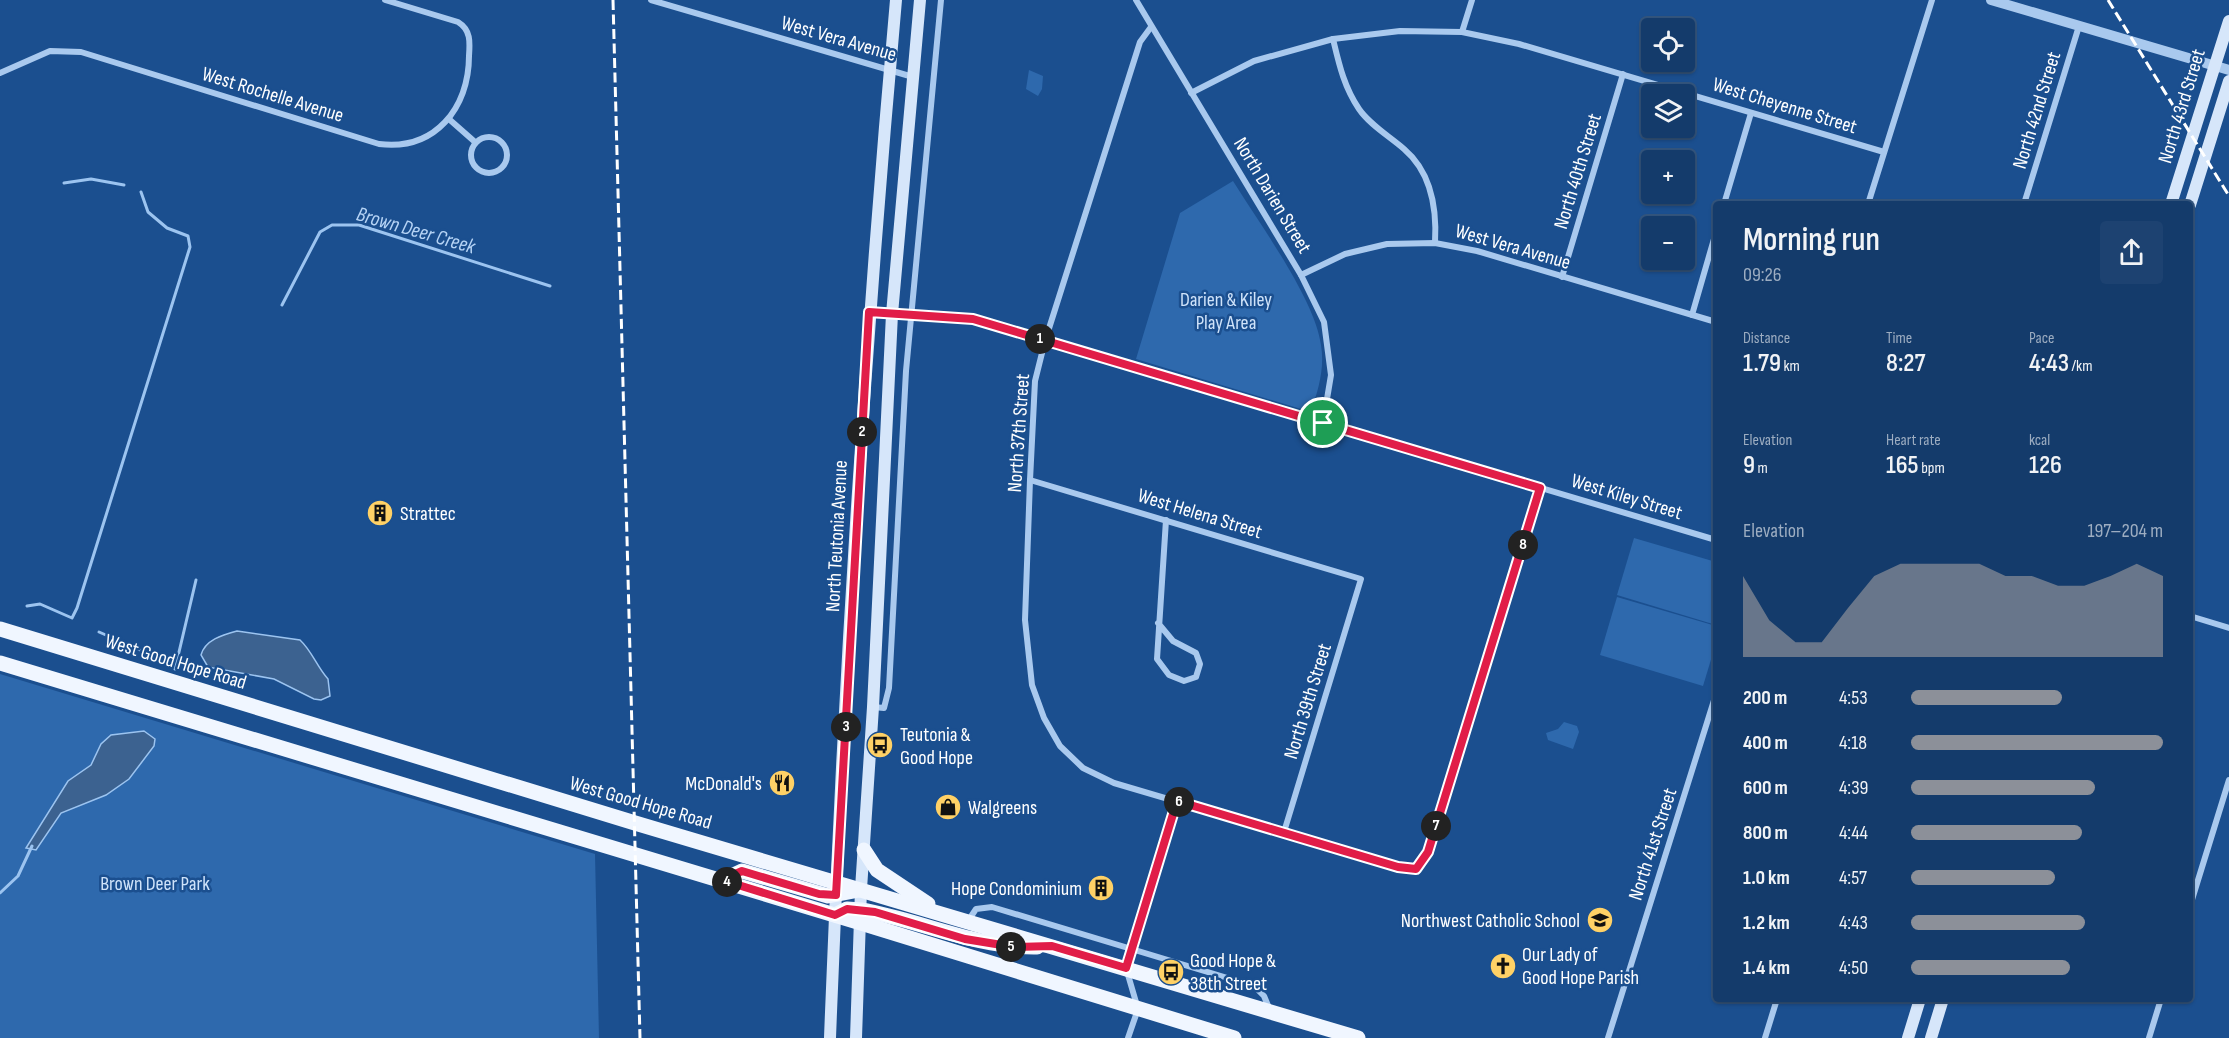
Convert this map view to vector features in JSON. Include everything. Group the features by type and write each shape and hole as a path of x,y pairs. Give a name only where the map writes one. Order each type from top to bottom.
{"main road":[{"name":"North Teutonia Avenue","path":"830,1038 869,312 896,0"},
{"path":"856,1038 861,889 879,708 892,314 920,0"},
{"name":"North 43rd Street","path":"2172,201 2229,21"},
{"name":"North 43rd Street","path":"2191,201 2229,81"},
{"name":"West Good Hope Road","path":"0,629 837,889"},
{"path":"0,663 835,915 847,909 963,954 1234,1038"},
{"path":"864,850 877,870 943,914"},
{"path":"722,880 742,871 819,894 837,889 861,889 943,914 972,915 1052,946 1358,1038"},
{"path":"861,916 965,939 1014,947 1052,946"},
{"path":"1908,1038 1919,1002"},
{"path":"1931,1038 1942,1002"}],"street":[{"path":"385,0 458,22 466,28 469,37 468,82 450,120 475,142"},
{"name":"West Vera Avenue","path":"651,0 913,77"},
{"path":"879,708 889,688 911,315 941,0"},
{"name":"North Darien Street","path":"1136,0 1301,275 1324,322 1331,375 1323,423"},
{"path":"1462,32 1472,0"},
{"path":"1869,201 1932,0"},
{"path":"1991,0 2229,70"},
{"name":"North 42nd Street","path":"2025,201 2079,26"},
{"name":"North 37th Street","path":"1151,27 1140,42 1035,381 1025,620 1032,685 1044,718 1060,746 1083,768 1114,783 1177,801"},
{"name":"West Cheyenne Street","path":"1191,93 1254,61 1333,39 1400,32 1462,32 1519,44 1884,152"},
{"path":"1333,39 1343,81 1360,110 1406,151 1421,169 1433,200 1436,243"},
{"name":"West Rochelle Avenue","path":"0,73 50,51 81,52 379,144 392,145 421,139 450,120"},
{"name":"North 40th Street","path":"1562,277 1623,75"},
{"path":"1725,201 1751,112"},
{"path":"486,137 498,140 507,155 503,166 488,173 477,169 471,159 475,142 486,137"},
{"path":"1692,315 1713,242"},
{"name":"West Vera Avenue","path":"1301,275 1345,254 1376,246 1436,243 1477,251 1713,321"},
{"name":"West Kiley Street","path":"869,312 973,319 1713,539"},
{"name":"West Helena Street","path":"1030,480 1361,579"},
{"path":"1128,1038 1138,1010 1126,968 1177,801 1398,867 1416,869 1428,852 1540,488"},
{"path":"1158,623 1173,641 1196,653 1200,664 1196,677 1184,681 1168,675 1157,659 1158,623 1166,520"},
{"name":"North 39th Street","path":"1284,832 1361,579"},
{"path":"2193,617 2229,628"},
{"name":"North 41st Street","path":"1608,1038 1713,704"},
{"path":"2193,896 2229,780"},
{"path":"963,954 972,915 992,907 1254,986 1264,996 1270,1012"},
{"path":"1765,1038 1777,1002"},
{"path":"2149,1038 2160,1002"}],"green space":[{"path":"1029,70 1043,76 1042,89 1038,96 1026,89"},
{"name":"Darien & Kiley Play Area","path":"1233,181 1297,284 1317,326 1322,362 1311,412 1136,359 1180,213"},
{"path":"1634,538 1713,561 1713,624 1617,595"},
{"path":"1617,597 1713,625 1713,653 1703,686 1600,655"},
{"name":"Brown Deer Park","path":"0,674 595,854 599,1038 0,1038"},
{"path":"1564,722 1577,726 1579,732 1573,749 1548,740 1546,733 1558,729"}],"shaded area":[{"path":"237,631 300,640 328,679 330,696 321,700 314,699 274,679 208,667 201,655 206,645 220,636"},
{"path":"144,731 155,739 154,746 129,779 106,795 61,813 36,850 26,848 68,781 91,765 101,744 111,735"}],"waterway":[{"path":"64,183 91,179 124,185"},
{"path":"27,606 40,604 72,618 77,608 190,247 188,236 167,228 148,212 141,192"},
{"name":"Brown Deer Creek","path":"282,305 320,232 332,225 359,225 550,286"},
{"name":"Brown Deer Creek","path":"175,669 196,580"},
{"path":"99,632 147,653"},
{"name":"Brown Deer Creek","path":"0,893 18,876 32,846"}],"railway":[{"path":"613,0 640,1038"},
{"path":"2108,0 2229,196"}],"place":[{"name":"Strattec","path":"380,513"},
{"name":"Teutonia & Good Hope","path":"880,745"},
{"name":"McDonald's","path":"782,783"},
{"name":"Walgreens","path":"948,807"},
{"name":"Hope Condominium","path":"1101,888"},
{"name":"Northwest Catholic School","path":"1600,920"},
{"name":"Our Lady of Good Hope Parish","path":"1503,966"},
{"name":"Good Hope & 38th Street","path":"1171,972"}],"route":[{"path":"869,312 973,319 1323,423 1540,488 1428,852 1416,869 1408,870 1177,801 1126,968 1052,946 1014,947 965,939 881,913 847,909 835,915 722,880 742,871 819,894 836,895 869,312"}]}
